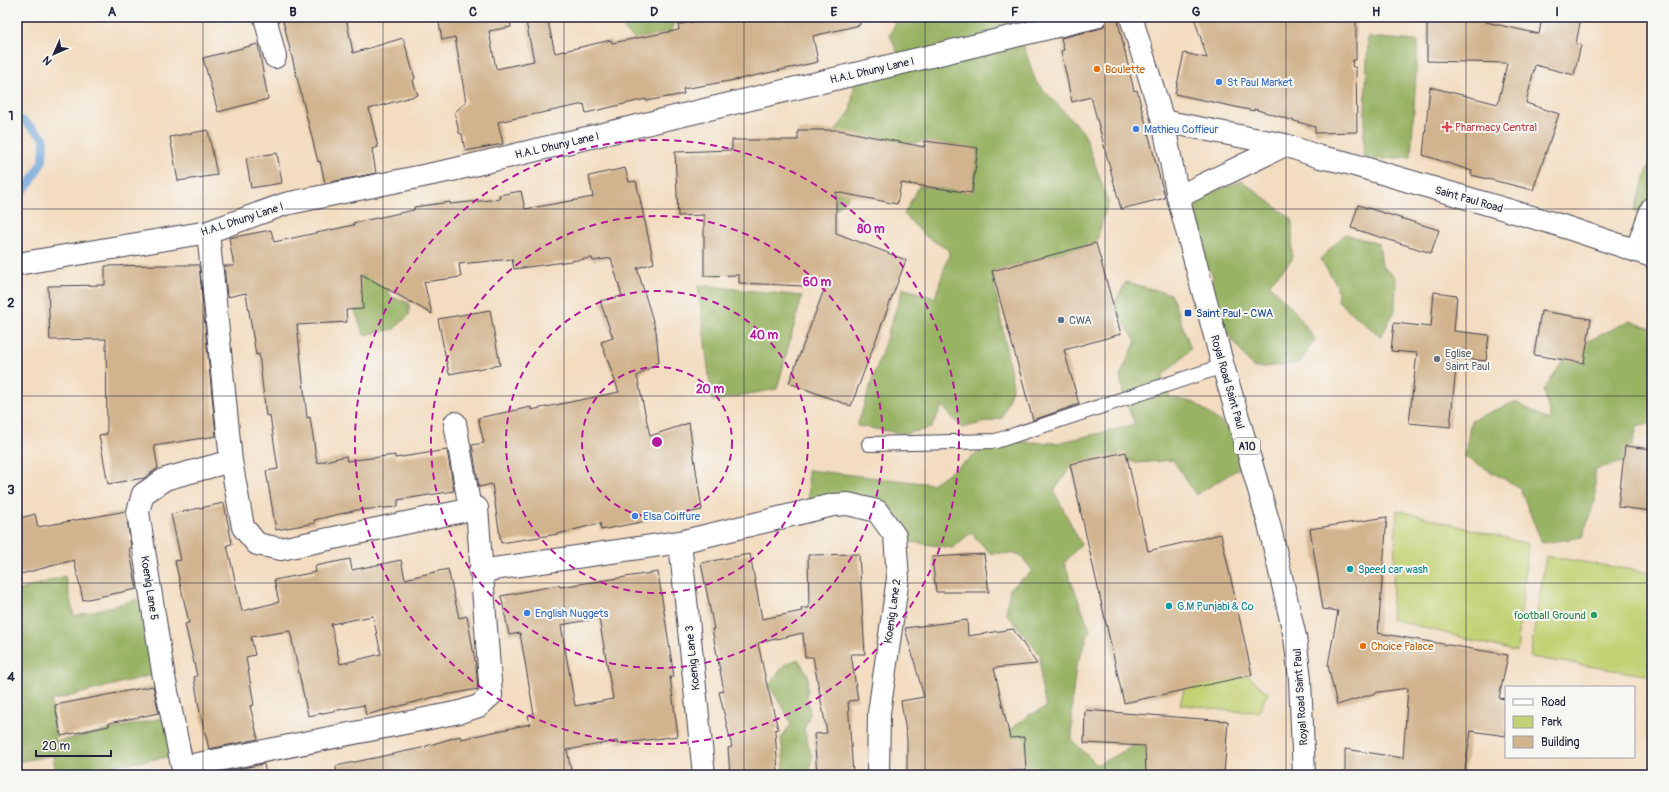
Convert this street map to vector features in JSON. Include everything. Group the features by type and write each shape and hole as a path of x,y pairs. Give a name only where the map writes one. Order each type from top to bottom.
{"street":[{"path":"265,17 275,57"},
{"name":"H.A.L Dhuny Lane I","path":"17,264 208,232 285,204 452,170 1095,17"},
{"name":"Royal Road Saint Paul","path":"1131,17 1164,121 1178,197 1269,524 1295,637 1300,679 1304,775"},
{"name":"Saint Paul Road","path":"1164,121 1285,145 1320,157 1344,162 1559,225 1644,253"},
{"path":"1178,197 1285,145"},
{"path":"1644,253 1652,208"},
{"path":"183,771 452,713 479,706 490,695 480,571 477,508 281,549 257,544 243,527 231,461 208,232"},
{"path":"455,423 470,509"},
{"name":"Koenig Lane 5","path":"183,771 163,672 138,512 143,494 165,479 231,461"},
{"name":"Koenig Lane 2","path":"480,571 680,542 833,505 848,504 877,511 895,536 898,578 879,713 878,775"},
{"name":"Koenig Lane 3","path":"680,542 704,775"}],"lane":[{"path":"869,444 996,441 1224,366"}],"green space":[{"path":"613,17 674,17 672,31 634,39"},
{"path":"898,17 1011,17 1007,47 1023,44 1036,82 1084,133 1108,202 1096,243 992,271 1013,386 1002,418 962,428 942,406 931,428 905,434 857,426 903,288 935,298 950,251 924,235 904,214 919,186 972,193 978,149 925,141 909,144 850,195 836,210 836,130 850,112 855,81 905,70 890,35"},
{"path":"1368,37 1418,41 1411,157 1363,160"},
{"path":"1652,156 1652,207 1643,218 1634,211"},
{"path":"1242,181 1292,219 1292,260 1269,284 1293,309 1315,339 1299,363 1254,368 1208,308 1213,276 1186,229 1200,197"},
{"path":"1345,234 1379,244 1382,266 1396,278 1395,310 1381,337 1338,301 1337,285 1320,259"},
{"path":"380,270 391,297 409,303 409,315 394,329 364,335 355,311 352,274"},
{"path":"1126,282 1171,294 1191,349 1162,376 1170,397 1195,403 1236,434 1246,464 1196,495 1173,460 1136,463 1118,456 1071,467 1054,491 1081,544 1064,563 1090,630 1076,666 1072,699 1072,740 1097,765 1141,742 1169,775 959,775 969,756 981,724 1011,729 1029,715 1046,708 1041,683 1040,654 1006,613 1010,588 1033,571 1019,554 990,553 971,533 952,548 912,542 892,512 870,495 833,505 809,505 808,470 932,484 996,441 1057,443 1135,425 1124,398 1120,376 1136,341 1113,306"},
{"path":"698,285 802,296 777,389 712,401"},
{"path":"1629,321 1652,329 1652,424 1638,425 1628,461 1595,469 1595,500 1582,537 1542,543 1520,488 1465,457 1471,420 1515,402 1551,421 1544,390 1570,350"},
{"path":"1397,510 1528,544 1517,652 1391,619"},
{"name":"football Ground","path":"1546,556 1652,573 1652,676 1530,657"},
{"path":"65,576 74,616 151,596 163,672 51,701 56,742 166,717 174,756 87,770 88,775 56,775 53,755 17,762 17,591"},
{"path":"798,659 808,675 807,697 810,714 804,729 812,757 809,775 783,775 784,763 781,738 791,724 784,709 769,686 784,665"},
{"path":"1247,675 1268,693 1258,712 1230,711 1180,704 1185,687"}],"building":[{"path":"282,17 346,17 353,53 403,38 415,78 413,81 418,95 369,109 378,147 372,149 376,173 325,183 320,161 318,162"},
{"path":"438,17 510,17 511,27 489,31 496,69 534,61 525,17 547,17 555,53 611,40 612,43 679,30 678,25 714,17 859,17 860,25 813,36 818,62 735,80 683,89 684,94 646,101 646,99 586,113 584,104 498,122 503,144 465,151 462,134 459,133 455,112 466,102 455,37 442,40"},
{"path":"1107,17 1117,17 1134,91 1137,90 1165,198 1121,209 1091,97 1072,102 1061,51 1064,50 1061,38 1098,29 1104,26"},
{"path":"1194,17 1356,17 1356,60 1353,60 1352,66 1356,68 1357,132 1315,133 1315,127 1254,109 1254,111 1175,94 1184,53 1207,58"},
{"path":"1427,17 1486,17 1486,22 1539,34 1542,17 1581,17 1576,44 1581,45 1574,75 1535,65 1526,103 1559,114 1533,190 1471,175 1472,171 1423,155 1430,87 1498,104 1507,63 1427,61"},
{"path":"258,44 268,99 218,112 203,58"},
{"path":"208,130 217,175 178,181 170,137"},
{"path":"798,130 839,130 924,147 925,141 978,148 972,193 901,183 897,204 836,192 836,233 906,260 851,406 789,383 825,287 739,283 739,275 704,276 704,215 678,216 675,152 732,150 732,140 798,140"},
{"path":"277,153 282,183 251,188 246,158"},
{"path":"625,168 629,182 636,181 654,263 637,268 656,331 659,362 637,376 650,436 689,423 702,510 601,530 600,523 558,534 501,543 492,484 479,487 472,445 484,443 478,418 531,407 531,410 619,392 601,342 613,338 600,301 622,296 611,258 593,261 592,258 514,269 512,259 459,264 461,277 424,282 432,314 361,274 363,309 346,310 347,322 297,325 307,418 310,417 317,463 346,456 347,461 395,455 395,458 447,450 454,491 398,500 398,507 357,510 314,520 315,523 276,530 266,471 278,469 270,415 266,416 259,354 256,355 246,293 227,297 224,266 234,266 229,238 271,230 274,242 354,225 353,223 414,210 414,207 450,202 450,204 500,199 499,195 521,191 525,209 593,197 589,176"},
{"path":"1358,205 1439,230 1431,253 1351,228"},
{"name":"CWA","path":"1096,243 1121,334 1064,350 1079,404 1033,420 992,271"},
{"path":"199,265 216,436 154,446 158,468 144,478 108,484 99,435 107,434 106,339 50,340 48,286 105,285 105,266"},
{"name":"Eglise Saint Paul","path":"1434,292 1457,295 1454,331 1489,335 1486,361 1457,358 1450,427 1409,423 1417,353 1391,351 1394,323 1431,327"},
{"path":"490,310 500,365 449,374 438,319"},
{"path":"1541,311 1591,319 1584,363 1534,355"},
{"path":"1625,446 1652,449 1652,511 1618,507"},
{"name":"G.M Punjabi & Co","path":"1126,452 1148,551 1221,534 1252,675 1124,703 1070,464"},
{"path":"224,503 232,544 227,545 242,611 279,602 274,580 316,572 315,566 350,559 352,570 401,560 405,579 448,569 459,618 467,616 476,666 478,689 434,697 366,715 364,705 308,716 290,631 251,637 255,655 246,657 254,705 250,706 258,739 209,749 199,708 194,677 197,676 185,624 189,623 175,561 181,560 171,514","holes":["373,616 381,654 340,664 331,624"]},
{"path":"126,511 131,548 129,548 137,589 83,600 74,560 17,575 17,519 35,514 38,527"},
{"path":"1387,517 1378,633 1508,655 1499,698 1505,699 1505,736 1471,731 1464,775 1345,775 1345,749 1403,758 1408,688 1379,692 1337,705 1328,665 1338,611 1323,609 1310,529"},
{"path":"750,554 762,619 802,611 801,608 809,608 808,555 859,554 865,654 851,654 858,700 848,701 853,774 817,775 814,734 827,733 813,657 805,657 803,633 758,643 778,729 775,730 778,773 730,775 728,748 732,747 719,692 724,691 701,563"},
{"path":"984,554 989,592 936,592 932,557"},
{"path":"658,572 674,677 670,677 678,736 617,744 617,741 567,750 572,775 337,775 336,766 426,747 460,736 461,739 530,724 528,715 534,714 520,633 509,635 501,596 559,585 560,587","holes":["599,618 613,699 575,706 561,625"]},
{"path":"967,620 968,636 1013,629 1037,664 994,668 1010,738 1024,737 1026,770 953,775 907,775 907,739 901,701 924,697 905,628"},
{"path":"153,686 159,713 109,723 109,726 61,736 55,705"},
{"path":"1085,710 1228,721 1224,775 1146,775 1145,746 1084,743"},
{"path":"264,764 266,775 215,775 215,773"}],"waterway":[{"path":"17,119 24,121 44,138 43,160 31,182 17,197"}],"place":[{"name":"Boulette","path":"1097,69"},
{"name":"St Paul Market","path":"1219,82"},
{"name":"Pharmacy Central","path":"1447,127"},
{"name":"Mathieu Coffieur","path":"1136,129"},
{"name":"Saint Paul - CWA","path":"1188,313"},
{"name":"CWA","path":"1061,320"},
{"name":"Eglise Saint Paul","path":"1437,359"},
{"name":"Elsa Coiffure","path":"635,516"},
{"name":"Speed car wash","path":"1350,569"},
{"name":"G.M Punjabi & Co","path":"1169,606"},
{"name":"English Nuggets","path":"527,613"},
{"name":"football Ground","path":"1594,615"},
{"name":"Choice Palace","path":"1363,646"}]}
